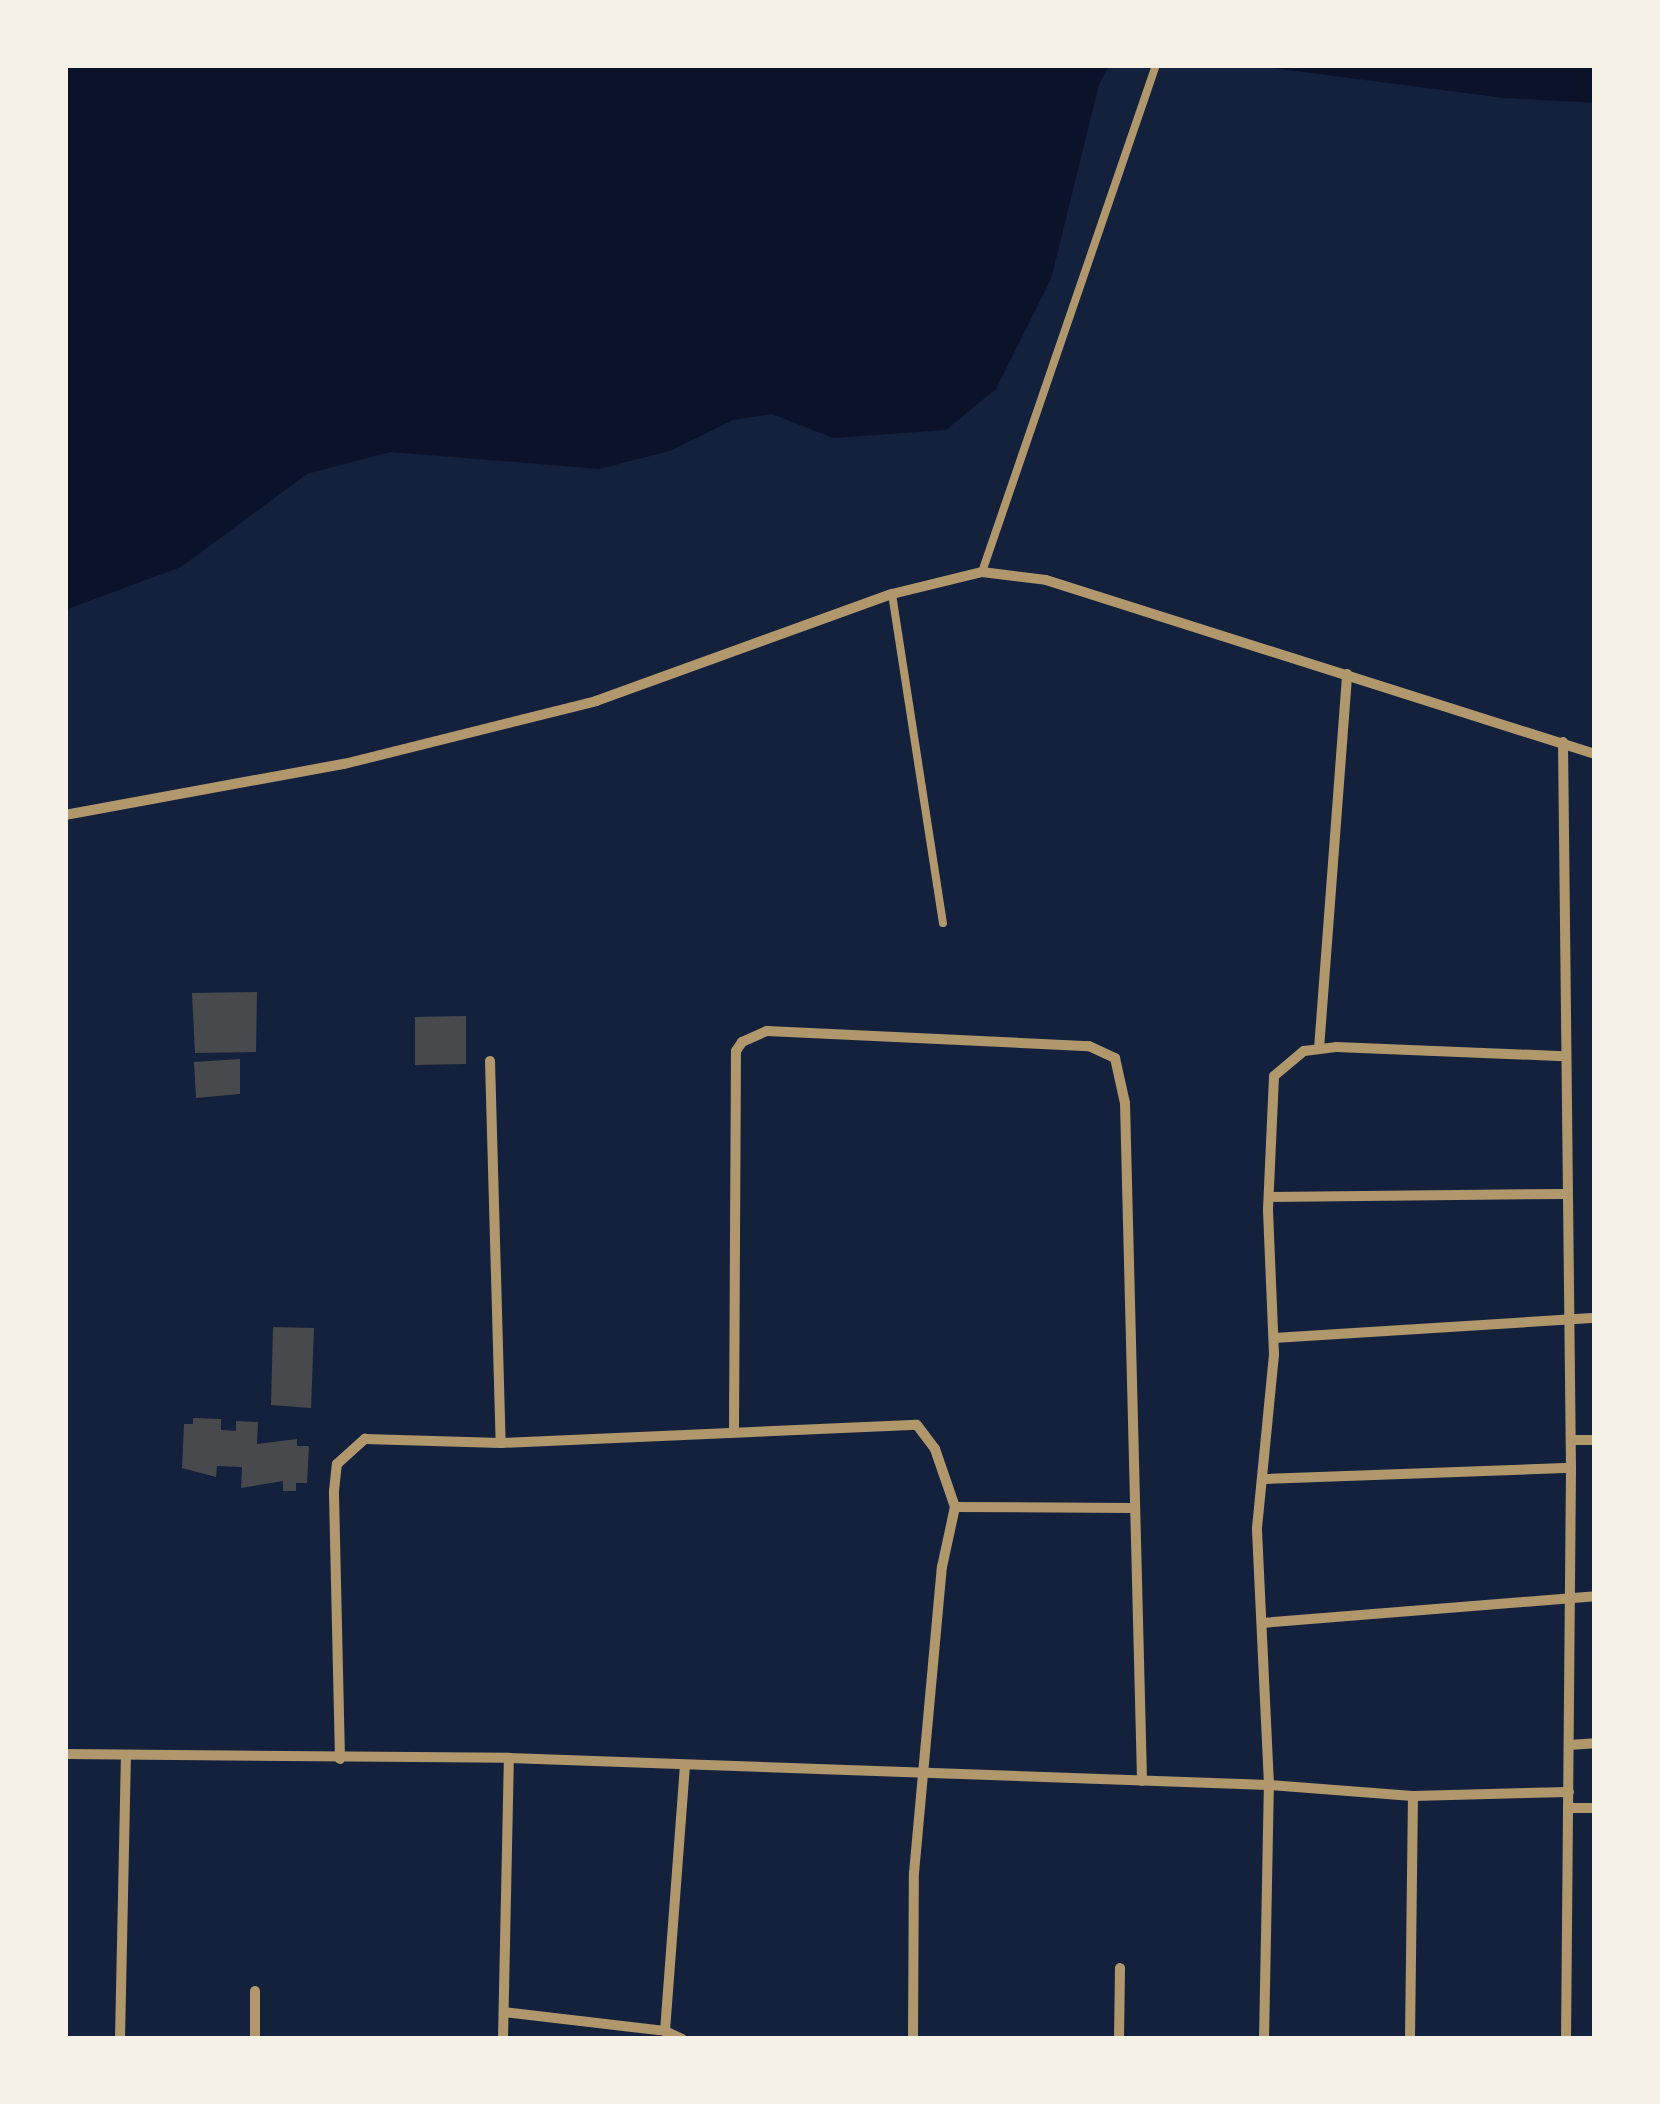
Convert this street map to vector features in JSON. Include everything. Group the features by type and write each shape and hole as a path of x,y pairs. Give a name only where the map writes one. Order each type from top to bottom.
{"street":[{"path":"65,814 344,764 596,701 892,594 982,572 1046,580 1595,754"},
{"path":"1319,1049 1348,674"},
{"path":"1562,742 1572,1468 1566,2039"},
{"path":"734,1430 736,1051 742,1042 766,1030 1089,1046 1115,1058 1124,1076 1132,1508 1142,1781"},
{"path":"1264,2039 1269,1785 1258,1528 1274,1338 1268,1197 1274,1076 1304,1050 1564,1056"},
{"path":"490,1060 501,1443"},
{"path":"1268,1197 1566,1194"},
{"path":"1274,1338 1568,1316 1595,1318"},
{"path":"340,1760 337,1464 365,1438 501,1443 918,1425 935,1449 955,1507 942,1568 928,1772 914,1873 913,2039"},
{"path":"1571,1440 1595,1440"},
{"path":"1264,1479 1572,1468"},
{"path":"955,1507 1132,1508"},
{"path":"1262,1623 1595,1596"},
{"path":"1569,1745 1595,1744"},
{"path":"65,1754 340,1760 509,1758 1269,1785 1413,1796 1568,1792"},
{"path":"120,2039 126,1755"},
{"path":"503,2039 509,1758"},
{"path":"665,2031 685,1766"},
{"path":"1410,2039 1413,1796"},
{"path":"1568,1808 1595,1808"},
{"path":"1118,2039 1120,1968"},
{"path":"255,1992 255,2039"},
{"path":"504,2012 665,2031 682,2039"}],"lane":[{"path":"982,572 1156,65"},
{"path":"892,594 943,923"}],"water":[{"path":"65,65 1109,65 1099,85 1051,279 996,389 946,430 833,438 772,414 733,420 670,451 599,469 390,452 307,474 181,567 65,610"},
{"path":"1249,65 1595,65 1595,103 1504,98"}],"building":[{"path":"257,992 256,1052 195,1053 192,993"},
{"path":"466,1016 466,1064 415,1065 415,1017"},
{"path":"240,1059 240,1094 196,1098 194,1062"},
{"path":"273,1327 314,1328 311,1408 271,1405"},
{"path":"193,1418 221,1419 221,1430 236,1431 236,1421 258,1422 257,1444 297,1439 297,1446 309,1446 307,1483 296,1483 296,1491 283,1491 283,1481 241,1488 242,1467 217,1466 216,1477 182,1468 184,1424 193,1424"}]}
